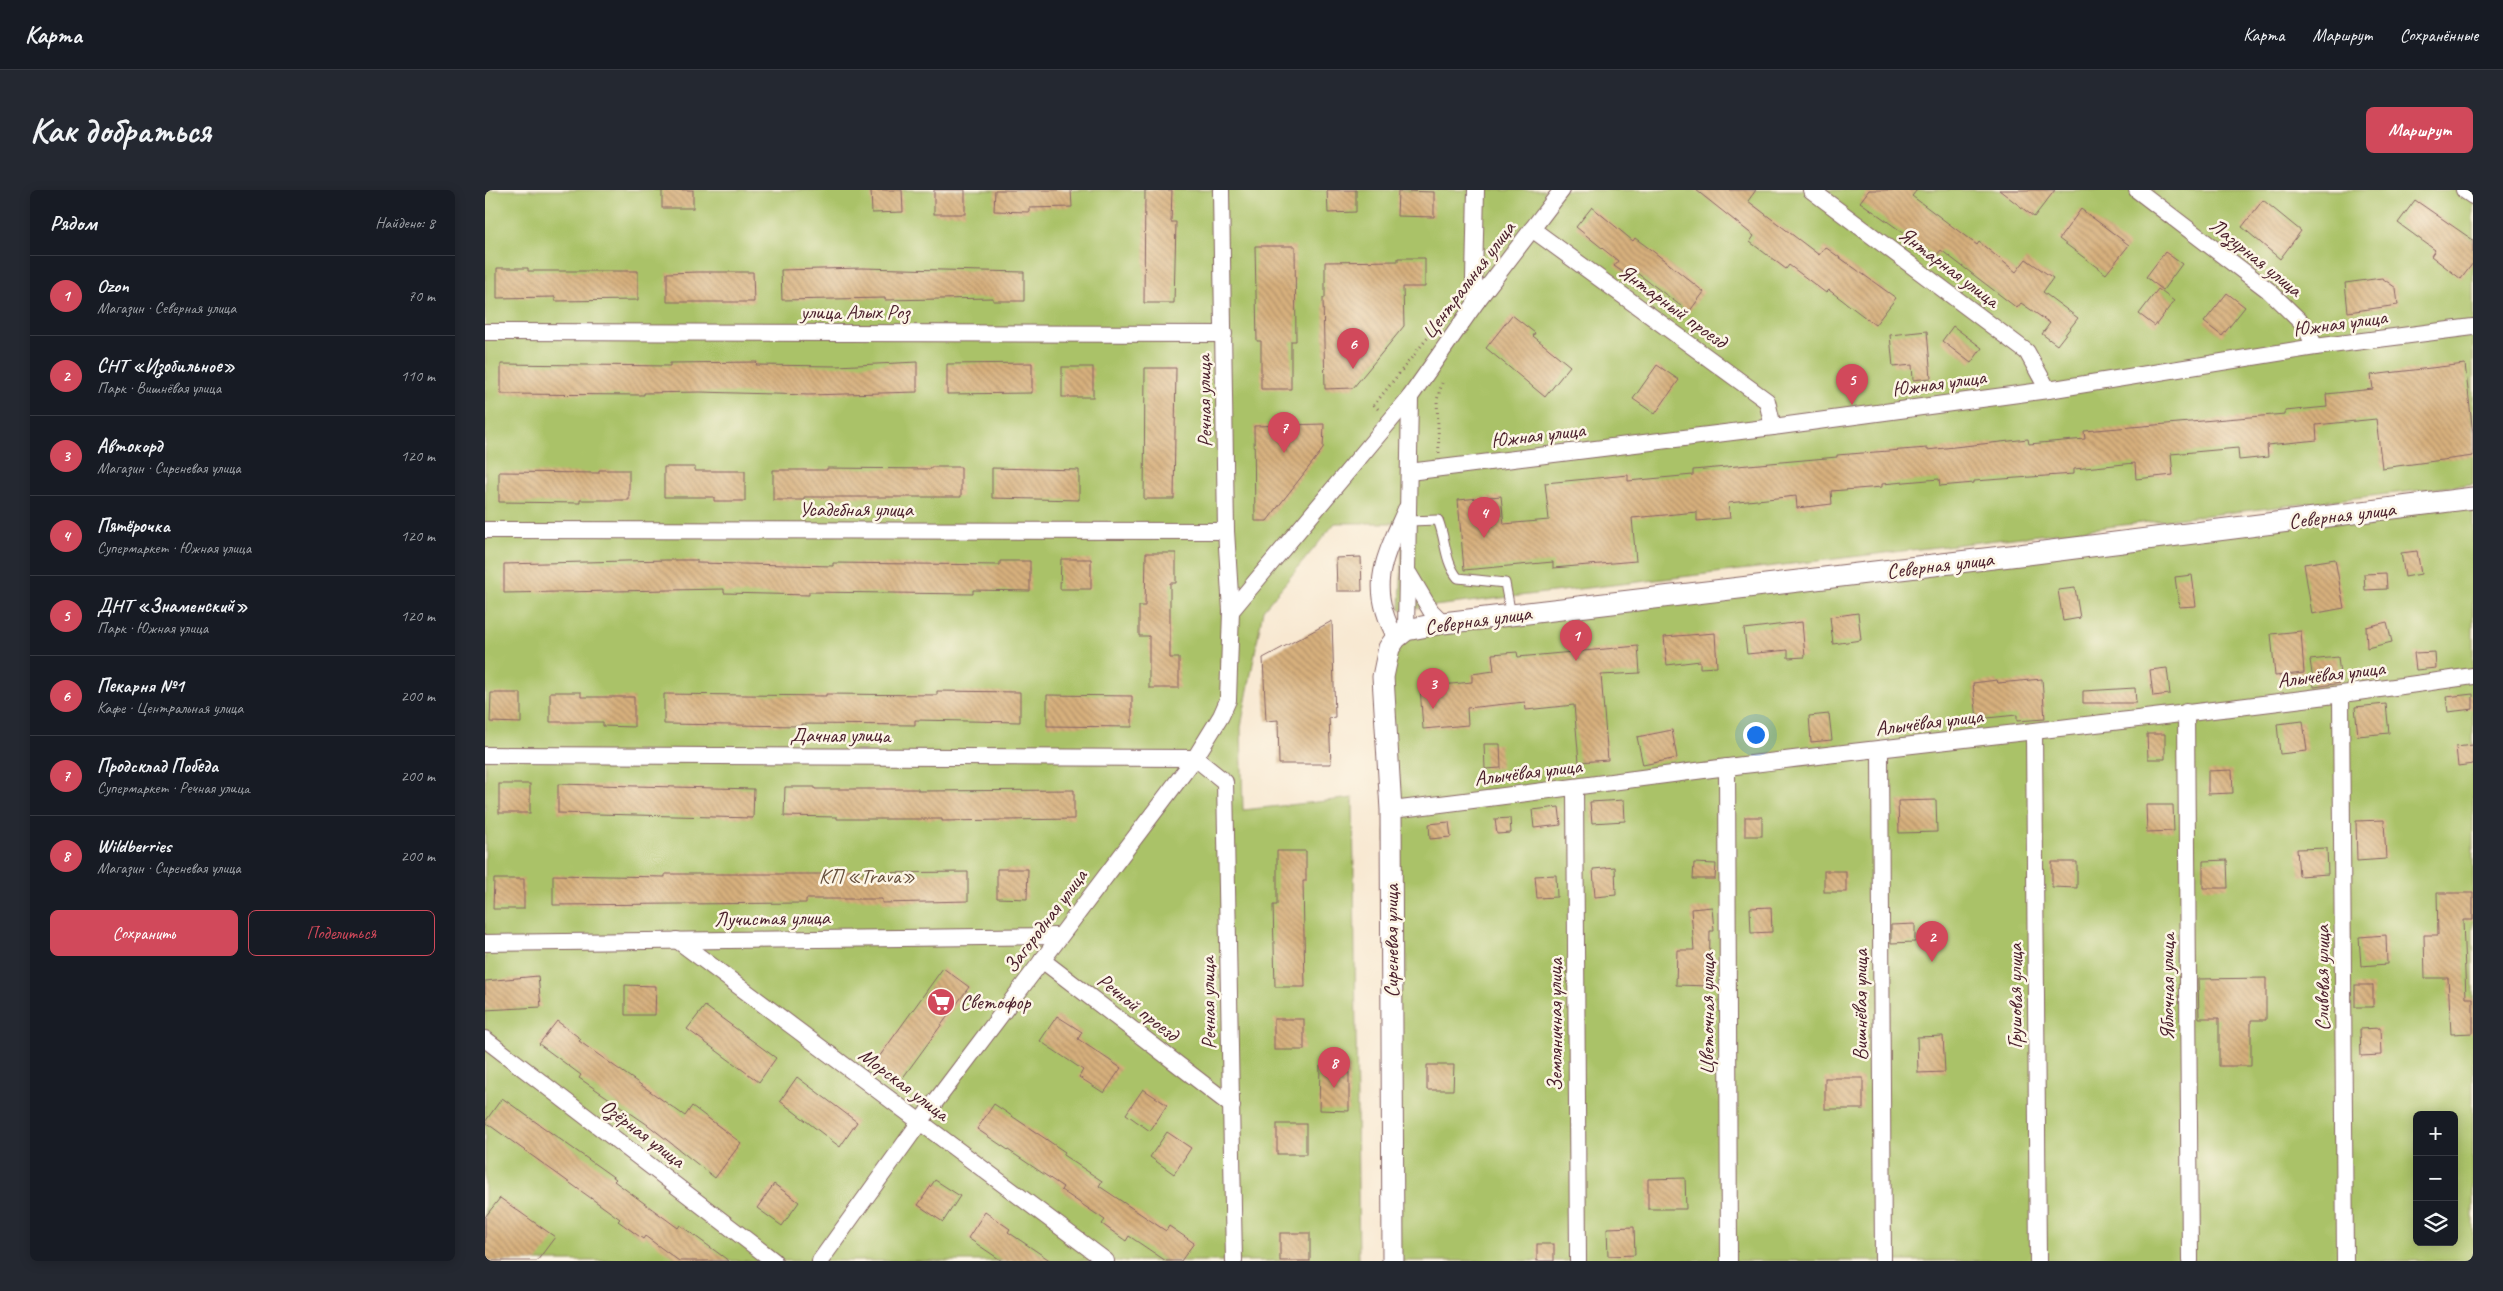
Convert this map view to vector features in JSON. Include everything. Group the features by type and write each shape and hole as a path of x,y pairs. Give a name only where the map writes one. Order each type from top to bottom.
{"street":[{"name":"Речная улица","path":"1221,190 1226,532 1231,611"},
{"path":"1476,190 1474,279 1477,300"},
{"name":"Центральная улица","path":"1231,611 1410,397 1477,300 1562,190"},
{"name":"Янтарная улица","path":"1811,190 2027,352 2048,390"},
{"name":"Лазурная улица","path":"2137,190 2268,290 2305,326 2315,347"},
{"path":"2464,190 2473,196"},
{"name":"Янтарный проезд","path":"1532,229 1767,401 1773,428"},
{"name":"Южная улица","path":"1409,472 1773,428 2048,390 2315,347 2473,327"},
{"name":"улица Алых Роз","path":"485,332 1224,334"},
{"path":"1401,634 1407,571 1409,520 1410,397"},
{"name":"Северная улица","path":"1401,634 1443,623 2027,554 2473,498"},
{"path":"1401,634 1386,620 1380,598 1381,576 1388,550 1409,502"},
{"name":"Усадебная улица","path":"485,530 1226,532"},
{"path":"1407,571 1426,603 1443,623"},
{"name":"Загородная улица","path":"820,1261 920,1122 1195,758 1221,716 1228,700 1231,611"},
{"name":"Сиреневая улица","path":"1393,1261 1391,810 1383,677 1389,648 1401,634"},
{"name":"Алычёвая улица","path":"1391,810 1575,788 1727,767 2341,695 2473,676"},
{"name":"Сливовая улица","path":"2341,695 2345,1261"},
{"name":"Яблочная улица","path":"2186,712 2190,1261"},
{"name":"Грушовая улица","path":"2034,732 2037,1261"},
{"name":"Вишнёвая улица","path":"1880,750 1883,1261"},
{"name":"Дачная улица","path":"485,755 1195,758"},
{"name":"Речная улица","path":"1195,758 1225,782 1234,1261"},
{"name":"Цветочная улица","path":"1727,767 1729,1261"},
{"name":"Земляничная улица","path":"1575,788 1577,1261"},
{"name":"Лучистая улица","path":"485,942 1060,936"},
{"name":"Морская улица","path":"677,940 1106,1261"},
{"name":"Речной проезд","path":"1042,960 1232,1106"},
{"name":"Озёрная улица","path":"485,1039 774,1261"}],"lane":[{"path":"1409,520 1438,520 1443,533 1445,552 1451,570 1458,578 1505,583 1511,615"}],"path":[{"path":"1439,469 1437,400 1445,376"}],"green space":[{"name":"КП «Trava»","path":"485,190 2473,190 2473,484 1400,610 1403,523 1335,523 1263,610 1241,727 1243,810 1353,798 1359,1261 485,1261"},
{"path":"2473,498 2473,1261 1393,1261 1383,677 1396,638"}],"building":[{"path":"662,190 693,190 693,208 662,208"},
{"path":"871,190 902,190 903,212 872,213"},
{"path":"934,190 965,190 965,214 934,214"},
{"path":"995,190 1071,190 1072,207 1029,208 1029,212 994,211"},
{"path":"1145,190 1172,190 1171,222 1176,222 1174,303 1144,303"},
{"path":"1327,190 1356,190 1356,212 1328,213"},
{"path":"1696,190 1756,190 1748,201 1819,255 1825,247 1896,298 1875,325 1829,290 1826,293 1789,265 1786,269 1750,242 1754,236"},
{"path":"1869,190 1917,190 1912,196 1977,245 1979,242 2016,272 2026,259 2053,278 2043,292 2078,318 2057,345 2042,334 2050,323 2021,303 2017,308 1941,250 1936,256 1860,202"},
{"path":"1999,190 2055,190 2034,217"},
{"path":"1398,191 1434,192 1434,217 1397,216"},
{"path":"2263,200 2301,231 2280,259 2242,227"},
{"path":"2415,200 2473,240 2473,263 2461,279 2431,256 2435,250 2398,223"},
{"path":"1592,207 1633,241 1635,238 1704,292 1689,312 1637,273 1633,279 1614,266 1618,261 1576,227"},
{"path":"2081,209 2129,245 2106,274 2059,239"},
{"path":"1255,246 1295,246 1296,341 1291,341 1291,389 1261,389 1261,341 1257,341"},
{"path":"2165,252 2182,264 2163,290 2146,277"},
{"path":"1398,258 1425,258 1425,287 1403,287 1404,326 1353,388 1325,389 1323,298 1325,298 1325,262 1398,261"},
{"path":"497,268 528,268 528,271 638,271 638,300 555,301 555,297 497,298"},
{"path":"862,268 1024,272 1024,301 993,301 993,298 782,300 781,270"},
{"path":"753,272 754,302 667,302 667,273"},
{"path":"2382,278 2396,288 2398,305 2348,312 2345,283"},
{"path":"2158,289 2174,301 2155,326 2139,314"},
{"path":"2227,293 2245,307 2222,336 2204,322"},
{"path":"1512,315 1535,333 1533,336 1570,366 1545,397 1486,348"},
{"path":"1953,326 1982,348 1971,363 1942,341"},
{"path":"1927,331 1931,378 1913,380 1912,365 1893,367 1890,335"},
{"path":"757,362 756,365 837,366 917,362 917,392 809,395 700,392 644,393 644,395 501,394 501,364 670,366 670,363"},
{"path":"1032,363 1032,393 947,394 947,364"},
{"path":"2465,364 2473,434 2473,456 2382,468 2376,419 2316,425 2317,440 2267,445 2268,457 2239,460 2238,448 2171,454 2173,475 2136,479 2135,463 2074,469 2074,474 1974,481 1974,483 1940,486 1939,479 1882,484 1882,487 1831,491 1832,504 1797,508 1796,496 1728,503 1730,518 1697,521 1697,512 1632,518 1636,561 1553,568 1553,562 1464,570 1458,500 1501,496 1504,524 1549,520 1545,483 1628,475 1628,481 1693,475 1693,470 1837,457 1837,455 1927,448 1927,450 2028,439 2029,444 2085,439 2084,431 2285,414 2285,411 2327,407 2326,394 2373,389 2371,375"},
{"path":"1657,365 1679,380 1655,414 1633,399"},
{"path":"1062,367 1093,367 1093,397 1062,397"},
{"path":"1145,368 1176,368 1174,499 1144,499"},
{"path":"1324,424 1323,449 1267,521 1255,521 1254,426"},
{"path":"664,467 695,467 695,471 745,471 745,501 714,501 714,497 664,497"},
{"path":"931,467 961,467 961,497 804,497 804,500 773,500 773,470 827,470 827,468 931,469"},
{"path":"992,468 1079,470 1079,500 992,498"},
{"path":"599,470 629,470 629,500 580,500 580,503 499,502 499,472 599,473"},
{"path":"2417,551 2421,574 2405,577 2401,553"},
{"path":"1146,553 1176,553 1176,583 1170,583 1170,658 1179,658 1179,688 1149,688 1149,636 1139,636 1139,606 1145,606"},
{"path":"1361,557 1362,591 1337,591 1336,558"},
{"path":"1061,559 1091,559 1091,589 1060,589"},
{"path":"2335,559 2344,608 2312,614 2304,564"},
{"path":"697,560 697,563 833,566 833,563 1000,565 1000,561 1030,561 1030,591 973,590 973,594 809,592 809,595 724,593 724,589 504,593 504,564"},
{"path":"2386,573 2387,589 2365,590 2364,574"},
{"path":"2192,575 2196,606 2179,607 2175,577"},
{"path":"2075,588 2080,618 2063,621 2058,590"},
{"path":"1858,613 1861,640 1833,644 1830,617"},
{"path":"1332,621 1335,717 1329,718 1331,764 1279,764 1278,720 1266,721 1263,658"},
{"path":"1802,622 1805,657 1788,658 1788,650 1747,654 1744,629"},
{"path":"2387,622 2392,642 2367,648 2366,627"},
{"path":"2301,631 2304,673 2275,676 2271,634"},
{"path":"1715,633 1717,667 1700,668 1700,661 1667,665 1664,637"},
{"path":"1638,646 1640,673 1601,675 1608,760 1579,762 1574,705 1526,710 1525,702 1467,708 1468,725 1423,729 1420,687 1472,682 1472,674 1494,671 1492,654 1517,652 1518,657"},
{"path":"2435,652 2436,668 2416,670 2414,653"},
{"path":"2338,657 2341,683 2314,687 2310,660"},
{"path":"2167,668 2170,694 2153,696 2150,670"},
{"path":"2042,679 2045,719 2017,721 2017,715 1977,719 1973,683 1997,680 1998,683"},
{"path":"2135,688 2136,703 2083,703 2083,691"},
{"path":"937,691 1020,692 1020,722 915,720 915,725 801,724 801,726 664,724 664,694 937,695"},
{"path":"550,692 581,692 581,697 634,697 634,727 603,726 603,722 550,722"},
{"path":"491,693 521,693 521,723 490,722"},
{"path":"2473,694 2473,709 2448,712 2446,697"},
{"path":"1047,695 1132,696 1132,727 1047,726"},
{"path":"2386,704 2389,733 2358,736 2355,707"},
{"path":"1829,714 1832,740 1811,742 1809,716"},
{"path":"2303,721 2307,751 2280,754 2277,724"},
{"path":"1672,730 1677,758 1643,765 1637,737"},
{"path":"2147,734 2165,734 2165,759 2148,759"},
{"path":"1484,744 1500,744 1501,768 1485,769"},
{"path":"2473,745 2473,764 2458,766 2456,747"},
{"path":"2232,770 2233,793 2208,794 2208,771"},
{"path":"499,784 530,784 530,813 499,813"},
{"path":"558,784 754,789 753,818 558,813"},
{"path":"785,787 815,787 815,789 918,789 918,791 1074,790 1074,819 942,821 942,819 837,819 837,817 784,816"},
{"path":"1624,800 1625,821 1592,823 1590,802"},
{"path":"1936,800 1937,832 1899,833 1898,801"},
{"path":"2146,805 2173,805 2174,831 2147,832"},
{"path":"1559,807 1561,825 1534,828 1532,810"},
{"path":"1745,817 1762,817 1762,836 1745,836"},
{"path":"1510,818 1511,833 1497,834 1495,819"},
{"path":"2384,820 2386,859 2357,861 2356,821"},
{"path":"1449,822 1451,837 1430,839 1429,824"},
{"path":"2327,848 2328,874 2299,876 2297,849"},
{"path":"1277,851 1306,851 1306,881 1303,881 1305,987 1275,987 1273,905 1277,905"},
{"path":"2227,860 2228,888 2203,888 2203,861"},
{"path":"2052,862 2077,862 2077,888 2052,887"},
{"path":"1694,863 1716,864 1715,879 1693,879"},
{"path":"1615,867 1616,895 1595,897 1593,869"},
{"path":"997,869 1028,869 1027,899 997,898"},
{"path":"828,870 859,870 859,873 968,872 968,901 882,903 882,899 806,899 806,903 553,905 553,875 665,877 665,874 828,874"},
{"path":"1824,871 1846,871 1846,892 1824,892"},
{"path":"1556,875 1557,897 1537,898 1535,876"},
{"path":"494,879 524,879 524,909 493,909"},
{"path":"2437,893 2473,893 2473,920 2463,920 2466,998 2473,998 2473,1033 2451,1034 2448,978 2425,978 2424,935 2438,935"},
{"path":"1712,907 1714,931 1710,931 1709,986 1676,985 1677,950 1694,950 1691,909"},
{"path":"1771,907 1772,932 1751,933 1750,908"},
{"path":"1915,924 1915,942 1891,943 1891,925"},
{"path":"2386,935 2387,964 2361,966 2359,937"},
{"path":"943,968 969,987 899,1083 874,1064"},
{"path":"538,976 541,1007 485,1010 485,981"},
{"path":"2266,978 2266,1020 2251,1020 2251,1066 2219,1066 2219,1018 2199,1018 2198,979"},
{"path":"625,985 656,986 655,1015 625,1015"},
{"path":"2355,985 2373,985 2373,1007 2355,1007"},
{"path":"705,1006 776,1058 759,1082 687,1029"},
{"path":"1057,1016 1082,1032 1078,1039 1121,1068 1104,1093 1079,1077 1083,1070 1040,1041"},
{"path":"1274,1019 1304,1019 1304,1050 1274,1050"},
{"path":"557,1021 581,1039 579,1041 685,1116 692,1106 741,1143 715,1178 648,1125 579,1078 581,1075 539,1044"},
{"path":"2380,1028 2381,1055 2361,1056 2360,1029"},
{"path":"1943,1036 1945,1072 1918,1073 1917,1037"},
{"path":"1427,1065 1454,1065 1453,1090 1427,1090"},
{"path":"1320,1066 1349,1066 1349,1111 1319,1110"},
{"path":"797,1077 857,1122 840,1147 780,1101"},
{"path":"1825,1078 1863,1078 1863,1109 1825,1109"},
{"path":"1143,1089 1167,1105 1150,1131 1126,1114"},
{"path":"502,1098 616,1179 614,1181 678,1228 680,1225 729,1261 679,1261 645,1236 643,1239 618,1221 620,1219 485,1122"},
{"path":"994,1104 1065,1152 1063,1155 1102,1181 1099,1186 1166,1231 1169,1226 1194,1243 1181,1261 1166,1261 1129,1236 1126,1241 1102,1224 1105,1220 1061,1190 1063,1187 977,1129"},
{"path":"1277,1124 1306,1124 1306,1154 1277,1154"},
{"path":"1167,1132 1191,1148 1174,1174 1150,1157"},
{"path":"1685,1178 1686,1209 1648,1209 1648,1179"},
{"path":"935,1180 960,1196 943,1222 918,1205"},
{"path":"774,1184 799,1202 782,1226 757,1208"},
{"path":"500,1198 555,1237 537,1261 485,1261 485,1217"},
{"path":"985,1212 1010,1229 1008,1232 1051,1261 1002,1261 968,1238"},
{"path":"1634,1227 1635,1255 1608,1256 1607,1228"},
{"path":"1280,1233 1310,1233 1310,1261 1280,1261"},
{"path":"1537,1244 1554,1244 1554,1261 1537,1261"}],"place":[{"name":"Пекарня №1","path":"1353,369"},
{"name":"ДНТ «Знаменский»","path":"1852,405"},
{"name":"Продсклад Победа","path":"1284,453"},
{"name":"Пятёрочка","path":"1484,538"},
{"name":"Ozon","path":"1576,661"},
{"name":"Автокорд","path":"1433,709"},
{"name":"СНТ «Изобильное»","path":"1932,962"},
{"name":"Светофор","path":"941,1002"},
{"name":"Wildberries","path":"1334,1088"}]}
